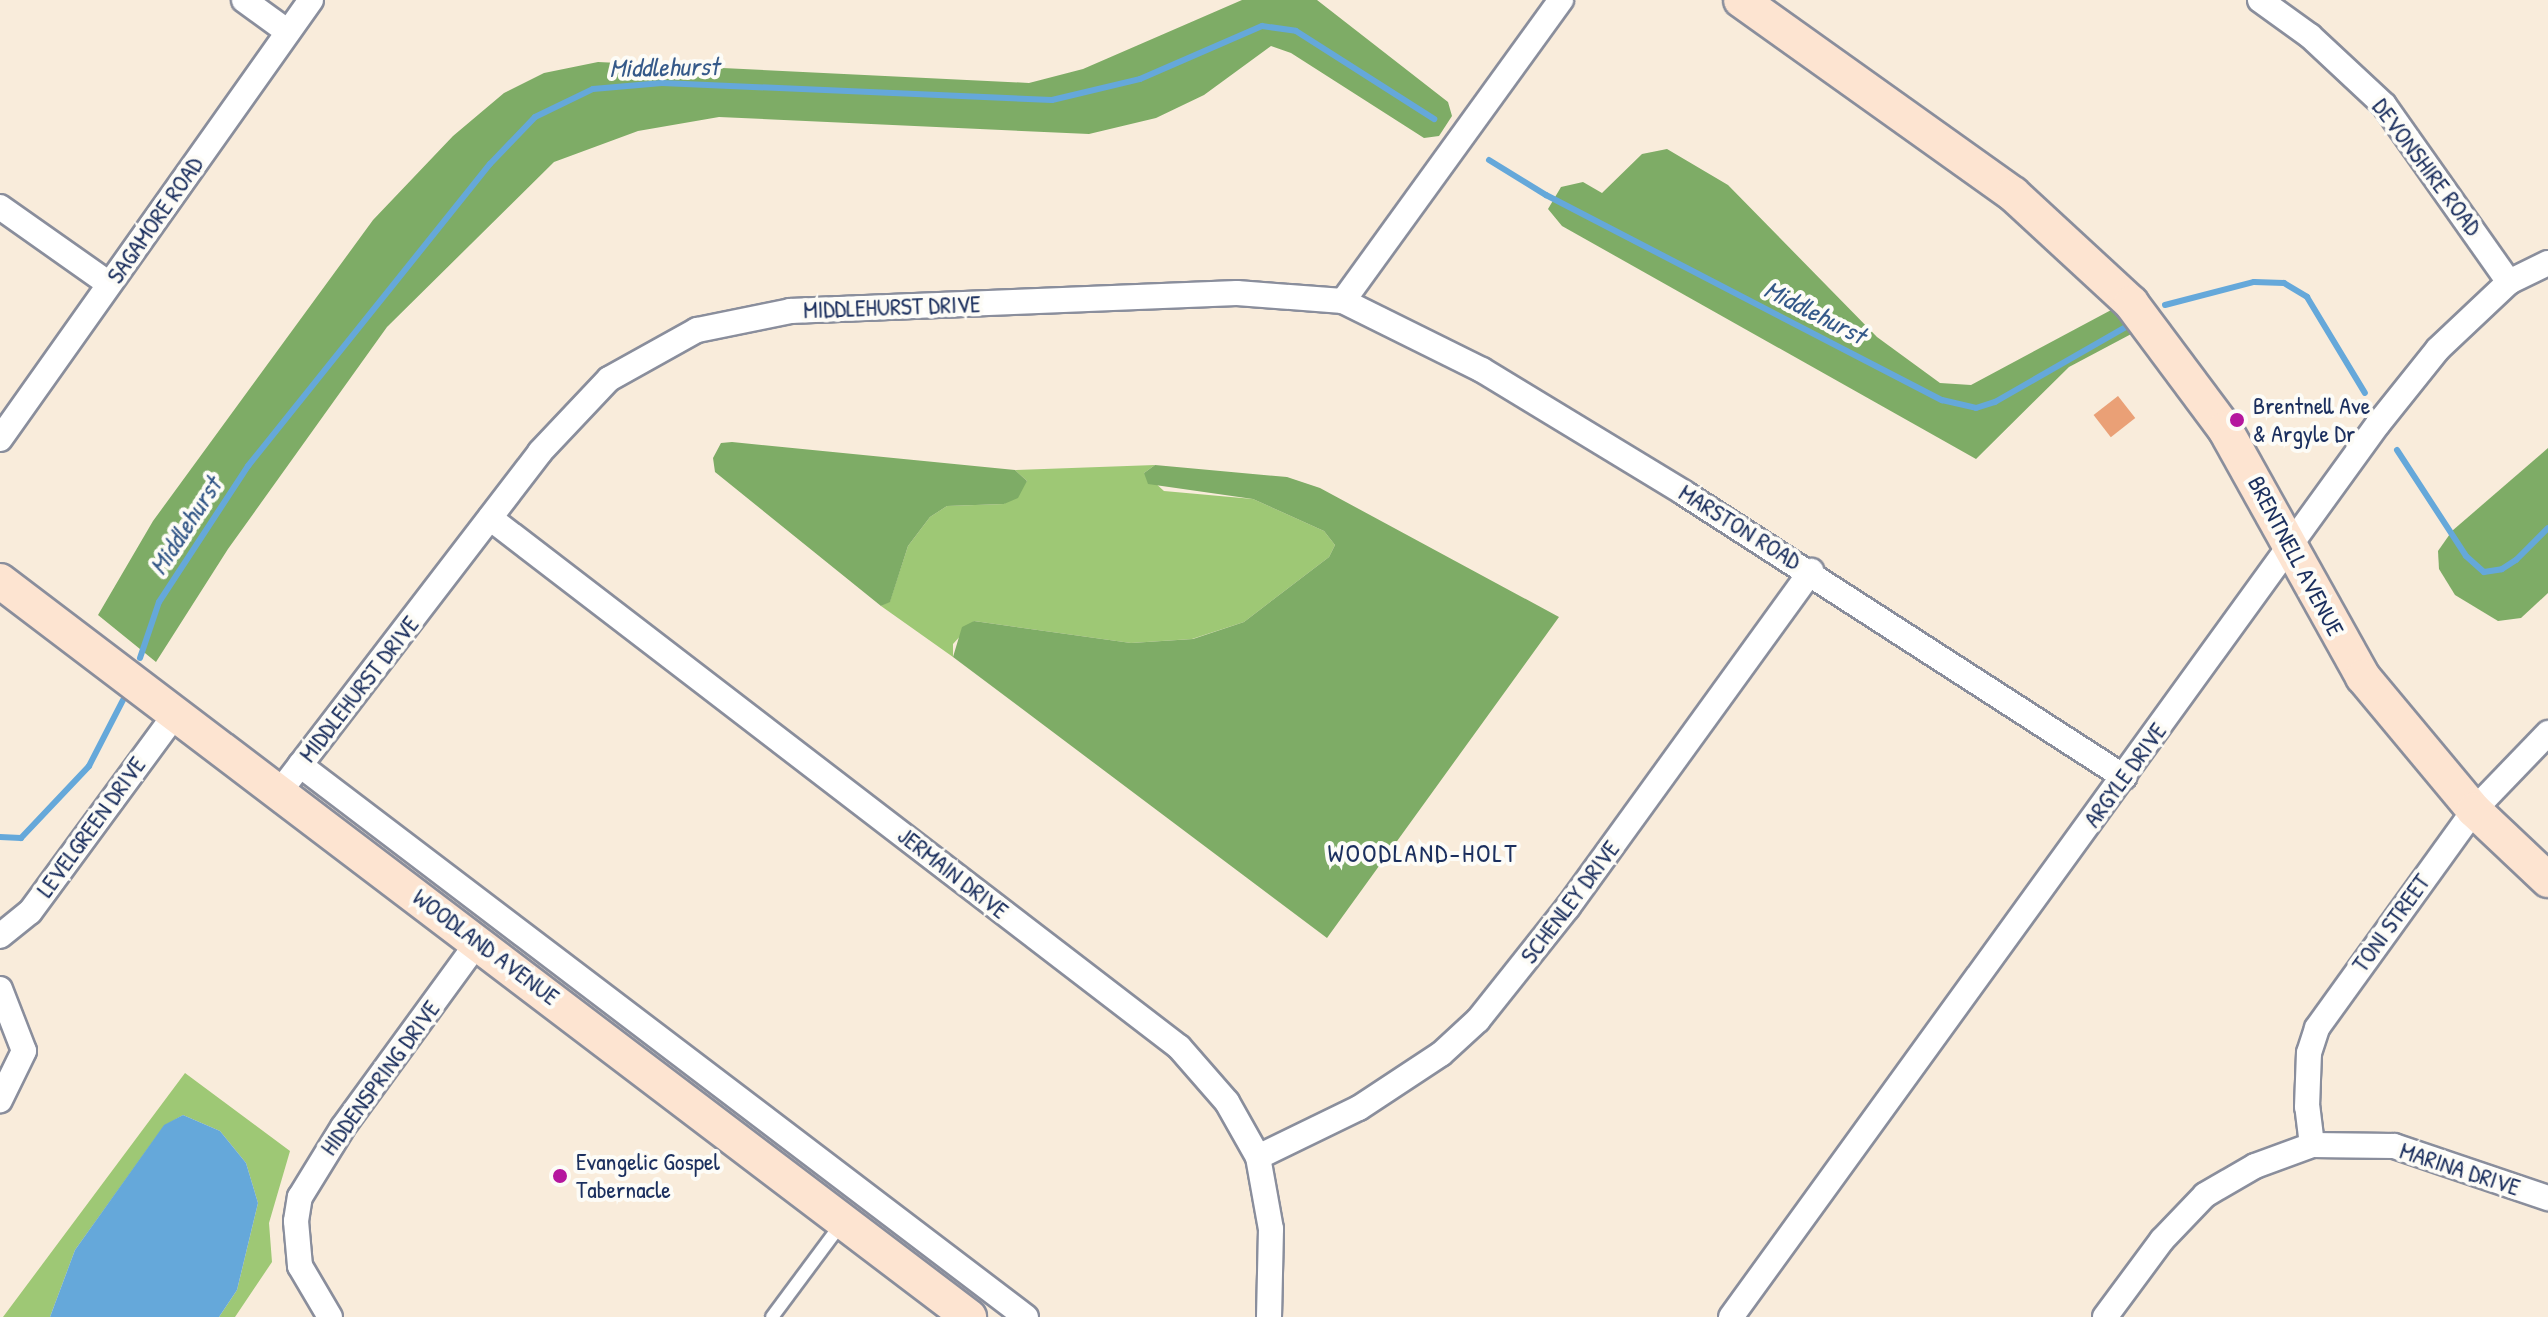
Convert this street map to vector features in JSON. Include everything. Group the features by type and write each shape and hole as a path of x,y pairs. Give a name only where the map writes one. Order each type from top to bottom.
{"street":[{"path":"244,0 288,32"},
{"name":"SAGAMORE ROAD","path":"0,439 311,0"},
{"path":"1343,301 1561,0"},
{"name":"BRENTNELL AVENUE","path":"1741,0 2013,194 2070,243 2170,353 2254,476 2290,548 2363,677 2474,810 2548,880"},
{"name":"DEVONSHIRE ROAD","path":"2260,0 2310,36 2384,105 2509,282"},
{"path":"0,207 109,284"},
{"name":"ARGYLE DRIVE","path":"1731,1317 2438,349 2509,282 2548,263"},
{"name":"MIDDLEHURST DRIVE","path":"290,778 540,452 609,379 697,330 790,311 1237,293 1343,301"},
{"name":"MARSTON ROAD","path":"1343,301 1482,370 1811,571 2124,777"},
{"name":"JERMAIN DRIVE","path":"490,518 1179,1047 1227,1102 1258,1157 1271,1229 1269,1317"},
{"name":"SCHENLEY DRIVE","path":"1258,1157 1359,1108 1441,1054 1478,1020 1568,907 1811,571"},
{"name":"WOODLAND AVENUE","path":"0,581 177,712 290,778 478,942 969,1317"},
{"name":"LEVELGREEN DRIVE","path":"0,936 30,912 177,712"},
{"name":"TONI STREET","path":"2312,1145 2307,1107 2309,1053 2317,1028 2474,810 2548,733"},
{"path":"290,778 1026,1317"},
{"name":"HIDDENSPRING DRIVE","path":"330,1317 300,1266 296,1221 312,1172 478,942"},
{"path":"0,989 24,1051 0,1100"},
{"name":"MARINA DRIVE","path":"2105,1317 2162,1240 2205,1195 2255,1166 2312,1145 2394,1146 2548,1198"}],"lane":[{"path":"772,1317 843,1221"}],"green space":[{"path":"1242,0 1317,0 1448,102 1452,116 1439,136 1424,138 1291,53 1271,46 1204,95 1156,118 1089,134 719,117 638,131 554,162 387,327 228,549 156,662 98,615 153,521 373,220 453,136 504,93 544,73 598,62 1029,83 1083,69"},
{"path":"1667,149 1728,185 1877,337 1940,383 1971,385 2113,309 2135,332 2069,367 1976,459 1562,226 1548,209 1561,187 1583,182 1602,193 1642,154"},
{"path":"721,443 1015,470 1027,481 1018,498 1004,504 947,506 930,517 908,546 890,602 881,606 715,472 713,458"},
{"path":"2548,448 2548,593 2521,618 2498,621 2455,595 2439,569 2438,551 2452,531"},
{"path":"1155,465 1144,473 1164,491 1253,499 1324,531 1335,545 1329,557 1244,622 1192,639 1131,643 974,621 953,644 953,657 881,606 890,601 908,546 930,517 947,506 1004,504 1027,481 1015,470"},
{"path":"1155,465 1287,477 1320,488 1559,617 1327,938 953,657 962,627 974,621 1131,643 1193,639 1244,622 1329,557 1335,545 1324,531 1253,499 1148,484 1144,473"},
{"path":"185,1073 290,1151 269,1223 272,1262 235,1317 219,1317 237,1290 258,1203 246,1163 220,1131 183,1115 164,1126 75,1250 50,1317 3,1317"}],"water":[{"path":"183,1115 220,1131 246,1163 258,1203 237,1290 219,1317 50,1317 75,1250 164,1125"}],"building":[{"path":"2118,396 2135,418 2111,437 2094,415"}],"waterway":[{"name":"Middlehurst","path":"140,658 159,602 248,466 490,164 535,117 593,89 662,83 1052,100 1140,79 1262,26 1296,31 1434,119"},
{"name":"Middlehurst","path":"1489,160 1546,195 1942,400 1976,408 1995,402 2126,327"},
{"name":"Middlehurst","path":"2165,305 2254,282 2284,283 2307,297 2365,393"},
{"name":"Middlehurst","path":"2397,450 2466,556 2484,572 2502,569 2516,560 2548,528"},
{"name":"Middlehurst","path":"0,837 21,838 89,766 123,700"}],"place":[{"name":"Brentnell Ave & Argyle Dr","path":"2237,420"},
{"name":"Evangelic Gospel Tabernacle","path":"560,1176"}],"district":[{"name":"WOODLAND-HOLT","path":"1423,853"}]}
